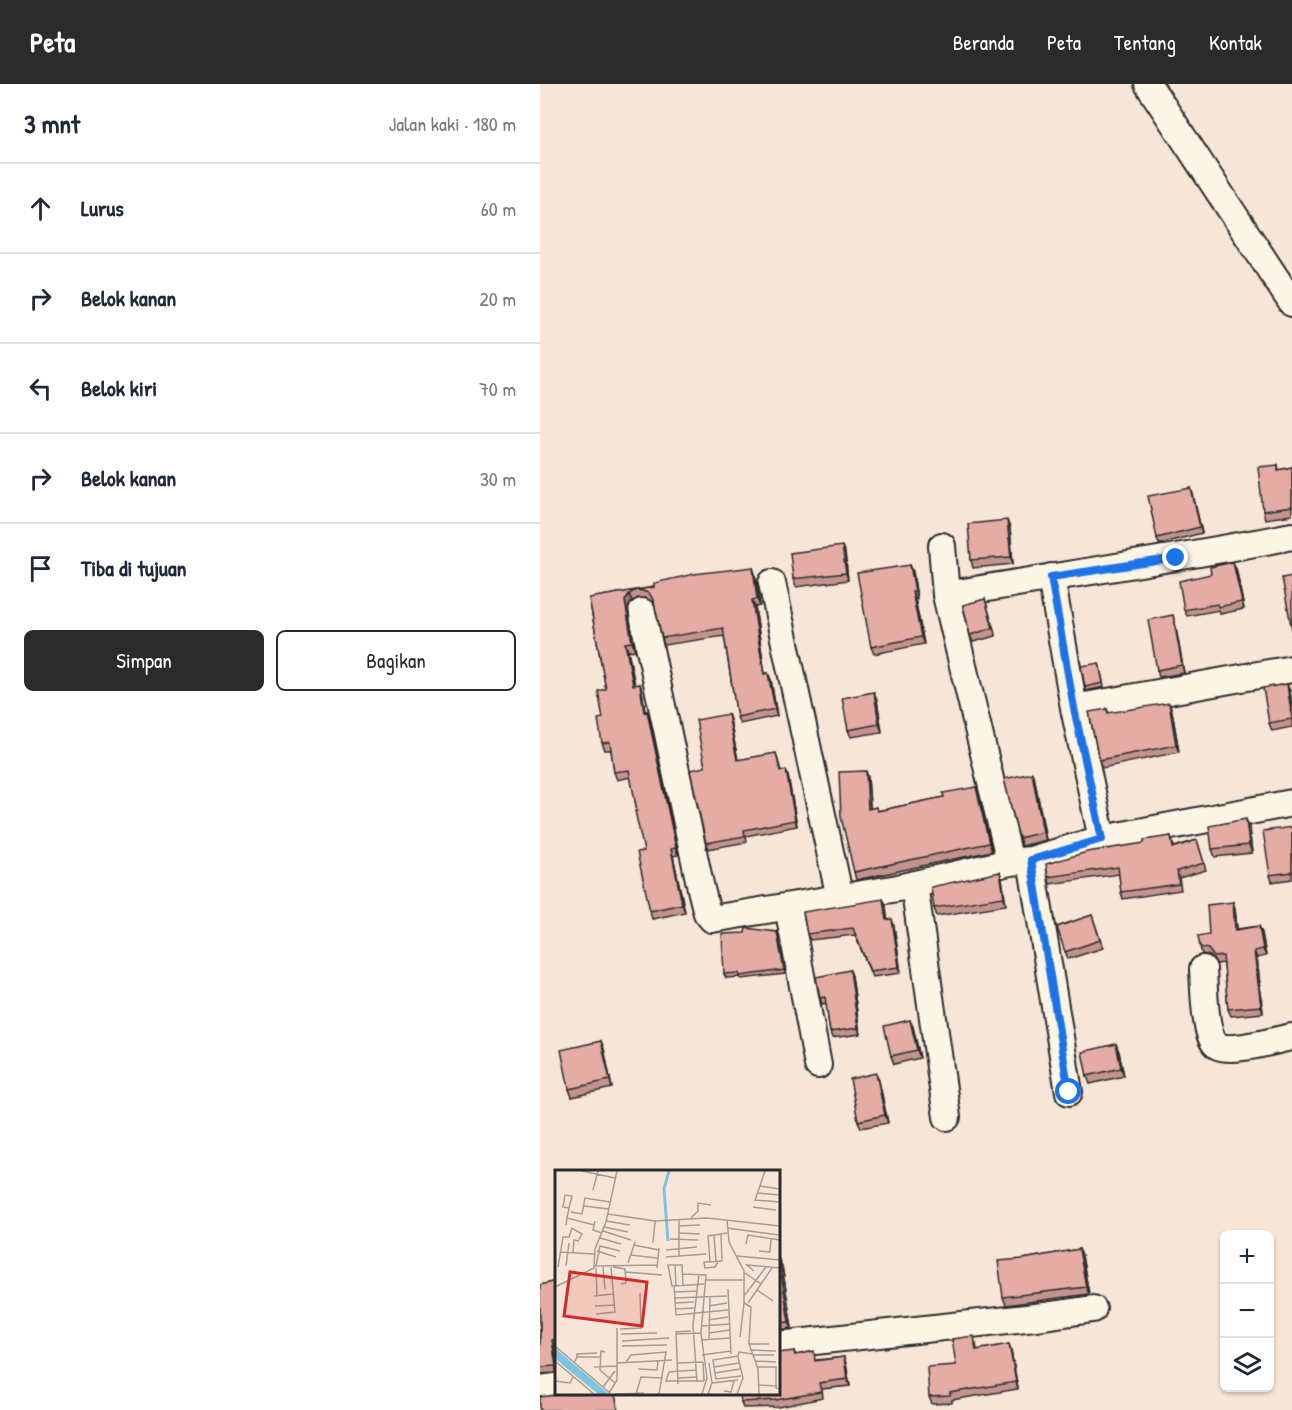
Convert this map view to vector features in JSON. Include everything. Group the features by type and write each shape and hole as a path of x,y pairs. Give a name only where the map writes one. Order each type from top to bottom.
{"street":[{"path":"1148,84 1292,303"},
{"path":"946,595 1176,558 1292,536"},
{"path":"942,546 946,595 1020,861 1069,1092"},
{"path":"1051,577 1074,708 1102,839"},
{"path":"772,583 840,898"},
{"path":"642,612 707,913 712,919 914,884 1020,861 1102,839 1292,802"},
{"path":"1074,708 1292,669"},
{"path":"914,884 947,1117"},
{"path":"788,907 818,1065"},
{"path":"1203,969 1209,1033 1218,1047 1231,1048 1292,1037"},
{"path":"780,1345 1033,1318 1093,1309"},
{"path":"540,1389 555,1387"}],"building":[{"path":"1278,465 1278,470 1292,467 1292,507 1263,511 1258,467"},
{"path":"1191,488 1200,527 1157,538 1148,496"},
{"path":"1007,520 1011,557 971,560 968,524"},
{"path":"842,546 846,573 793,579 790,553"},
{"path":"1233,562 1242,602 1184,610 1179,581 1211,574 1210,567"},
{"path":"910,565 915,591 912,591 921,637 871,647 857,573"},
{"path":"753,567 757,599 752,600 764,674 768,673 775,709 737,717 723,628 662,638 650,594 636,590 654,587 654,583 694,574"},
{"path":"1292,576 1292,630 1282,578"},
{"path":"636,590 629,594 625,601 632,642 625,643 633,685 640,684 644,712 647,711 676,848 671,849 682,904 650,911 637,852 644,851 629,770 614,772 610,742 602,743 598,719 603,718 598,691 606,689 589,598"},
{"path":"985,599 993,628 970,635 963,605"},
{"path":"1173,615 1182,665 1157,670 1148,620"},
{"path":"1099,663 1103,683 1085,687 1081,666"},
{"path":"1287,684 1292,719 1269,723 1263,688"},
{"path":"874,692 879,724 848,730 842,698"},
{"path":"1169,703 1176,745 1099,760 1089,712 1107,709 1108,713"},
{"path":"728,714 737,760 776,753 780,771 786,770 795,820 744,830 745,836 706,843 690,770 705,767 696,720"},
{"path":"866,771 868,809 876,807 877,811 944,797 943,793 976,787 989,843 854,872 841,817 839,772"},
{"path":"1032,773 1043,832 1019,838 1004,779"},
{"path":"1246,819 1249,845 1212,849 1209,826"},
{"path":"1292,827 1292,872 1270,875 1263,831"},
{"path":"1171,836 1173,848 1197,840 1204,863 1177,871 1179,884 1121,892 1118,867 1048,877 1046,864 1087,852 1144,843 1144,840"},
{"path":"1000,872 1004,897 934,908 931,887"},
{"path":"883,899 886,920 892,919 899,967 870,971 853,928 807,934 803,912"},
{"path":"1233,902 1235,930 1259,926 1263,949 1254,951 1261,1006 1228,1009 1223,956 1214,957 1208,949 1200,947 1198,936 1209,934 1207,905"},
{"path":"1092,915 1100,940 1065,952 1057,927"},
{"path":"746,928 777,932 784,970 740,976 739,973 724,974 722,934 745,933"},
{"path":"850,970 858,1028 830,1032 825,997 820,998 816,977"},
{"path":"910,1020 917,1050 891,1056 884,1026"},
{"path":"601,1041 610,1080 569,1089 561,1050"},
{"path":"1116,1044 1121,1068 1087,1076 1082,1052"},
{"path":"876,1073 885,1115 858,1121 850,1079"},
{"path":"1079,1249 1086,1287 1003,1297 998,1261"},
{"path":"780,1266 789,1322 780,1323"},
{"path":"555,1281 555,1339 552,1340 555,1366 540,1367 540,1285"},
{"path":"974,1336 976,1350 1009,1344 1016,1382 950,1393 950,1396 929,1397 927,1367 956,1365 952,1339"},
{"path":"794,1351 795,1355 814,1351 815,1361 844,1357 847,1379 819,1383 821,1392 776,1400 741,1402 740,1395 780,1395 780,1353"},
{"path":"615,1395 618,1410 540,1410 540,1397"}],"route":[{"path":"1069,1092 1031,860 1102,839 1074,708 1051,577 1176,558"}]}
